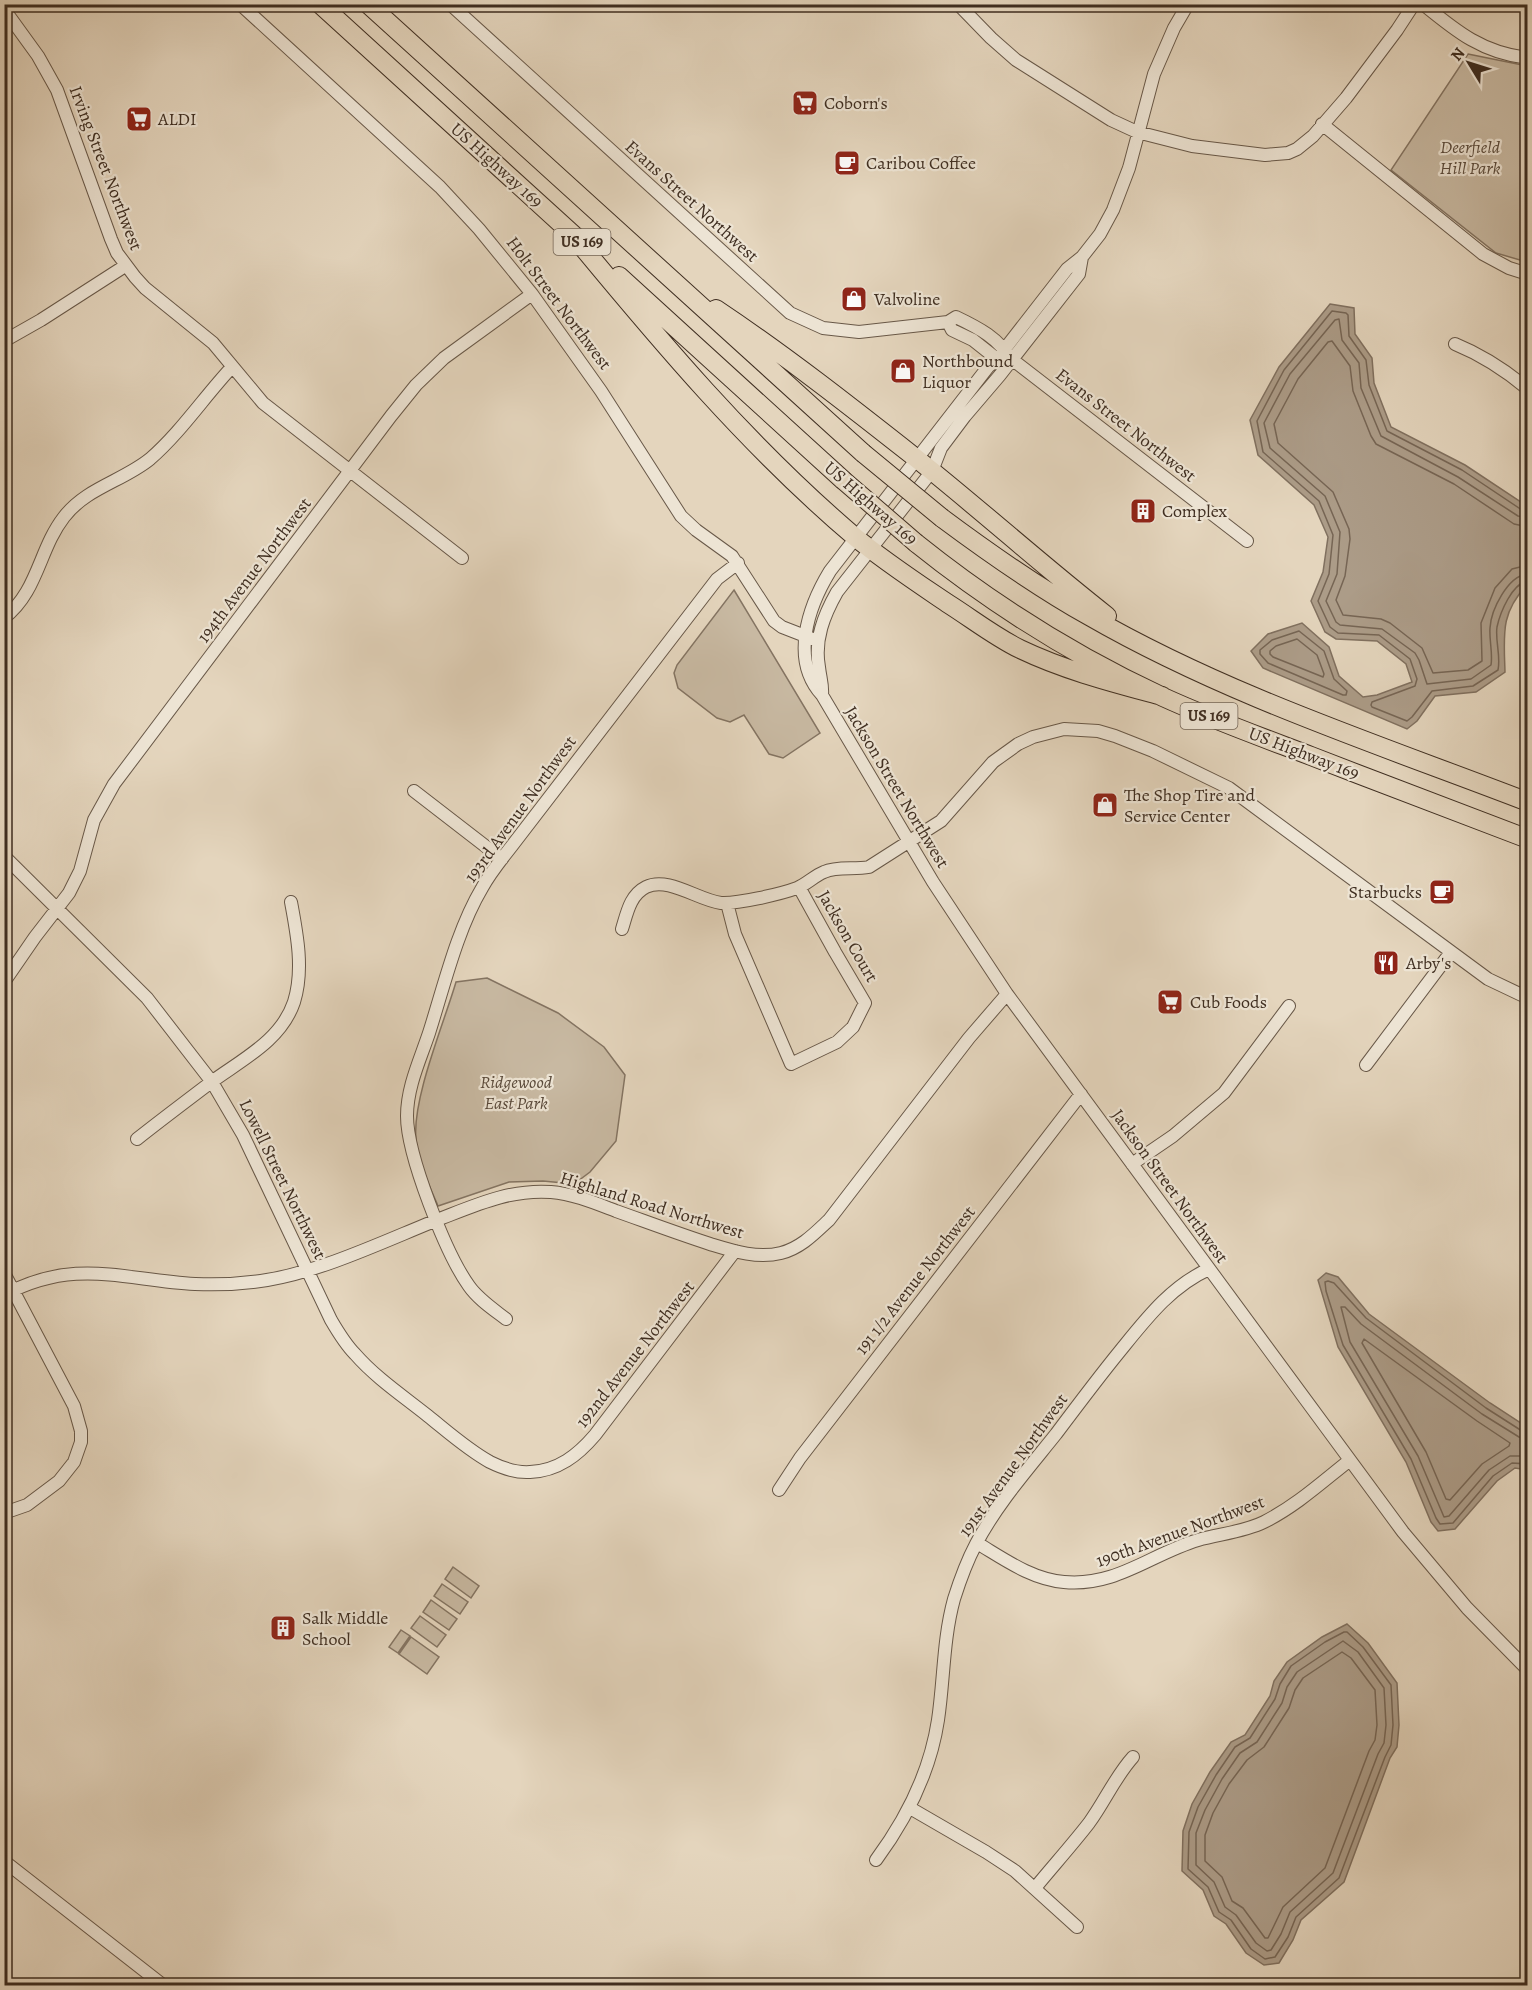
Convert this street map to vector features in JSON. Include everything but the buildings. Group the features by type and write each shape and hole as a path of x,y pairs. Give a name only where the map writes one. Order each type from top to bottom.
{"highway":[{"name":"US Highway 169","path":"321,4 843,480 916,543 967,583 1026,623 1070,649 1162,696 1527,839"},
{"name":"US Highway 169","path":"368,4 863,453 942,518 1019,574 1090,617 1230,687 1527,802"},
{"path":"570,232 672,354 747,436 805,493 856,538 931,592 1017,648 1077,672 1162,696"},
{"path":"666,276 760,339 925,466 1056,576 1113,620 1181,664"}],"street":[{"name":"Holt Street Northwest","path":"240,4 440,187 479,229 532,294 601,391 686,522 732,556 774,621 782,627 818,641"},
{"name":"Evans Street Northwest","path":"450,4 790,313 823,328 859,332 948,322 956,318 968,323 1006,349"},
{"path":"958,4 997,44 1023,64 1105,117 1137,132 1192,146 1277,155 1297,149 1313,136 1346,98 1414,4"},
{"path":"925,466 988,368 1006,349 1066,269 1082,257 1103,228 1119,198 1129,168 1154,74 1174,28 1188,4"},
{"path":"1423,4 1459,33 1482,46 1505,54 1527,58"},
{"name":"Irving Street Northwest","path":"4,9 38,56 57,90 111,239 125,266 145,288 201,332 263,403 462,558"},
{"path":"1322,124 1483,254 1509,268 1527,274"},
{"path":"925,466 1079,274 1082,257"},
{"path":"4,341 125,266"},
{"name":"194th Avenue Northwest","path":"4,982 58,908 77,876 94,820 114,784 404,400 444,358 532,294"},
{"path":"948,322 952,330 973,340 997,359"},
{"path":"1455,344 1474,351 1498,366 1527,389"},
{"path":"1006,349 1011,361"},
{"name":"Evans Street Northwest","path":"997,359 1011,361 1247,541"},
{"path":"4,618 19,605 27,592 55,530 65,515 88,495 138,468 159,451 232,367"},
{"name":"Jackson Street Northwest","path":"925,466 875,514 830,571 816,595 805,636 809,672 815,687 914,838 956,918 1007,994 1434,1571 1527,1670"},
{"name":"Jackson Street Northwest","path":"822,695 823,682 818,657 818,641 825,614 831,602 889,526 925,466"},
{"name":"193rd Avenue Northwest","path":"506,1319 468,1286 437,1220 410,1145 408,1101 421,1054 469,916 482,887 717,579 738,563"},
{"path":"622,929 633,898 648,886 666,885 710,900 727,903 799,887 832,869 856,870 869,867 946,816 993,762 1018,744 1033,737 1064,729 1098,731 1134,743 1229,788 1488,979 1527,998"},
{"path":"414,790 502,859"},
{"name":"Lowell Street Northwest","path":"4,856 147,998 212,1082 243,1135 331,1320 348,1346 376,1374 411,1403 492,1463 529,1473 552,1468"},
{"name":"Jackson Court","path":"727,903 735,934 791,1064 837,1042 853,1027 865,1003 799,887"},
{"path":"137,1139 261,1047 288,1015 296,994 299,971 297,936 291,902"},
{"path":"1366,1065 1452,952"},
{"name":"Highland Road Northwest","path":"9,1293 50,1278 83,1272 214,1284 268,1280 307,1269 503,1196 521,1192 554,1192 587,1200 735,1251 756,1255 783,1252 796,1247 818,1230 844,1200 969,1038 1007,994"},
{"path":"1132,1164 1173,1136 1224,1093 1288,1006"},
{"name":"191 1/2 Avenue Northwest","path":"779,1490 800,1458 1081,1094"},
{"name":"192nd Avenue Northwest","path":"552,1468 578,1454 595,1435 735,1251"},
{"name":"191st Avenue Northwest","path":"876,1860 910,1808 923,1777 934,1741 940,1704 945,1642 954,1600 976,1543 1002,1504 1146,1319 1183,1284 1209,1269"},
{"path":"4,1273 9,1293 74,1406 80,1425 81,1442 74,1462 59,1481 27,1504 4,1513"},
{"name":"190th Avenue Northwest","path":"976,1543 1039,1577 1079,1582 1107,1579 1184,1545 1261,1524 1294,1504 1350,1460"},
{"path":"1035,1888 1088,1824 1106,1798 1119,1772 1133,1757"},
{"path":"910,1808 1015,1871 1077,1927"},
{"path":"4,1860 164,1986"}],"green space":[{"name":"Deerfield Hill Park","path":"1468,54 1527,66 1527,262 1496,253 1391,170"},
{"path":"734,590 820,733 783,758 769,754 744,715 730,722 717,718 678,688 674,673 677,665"},
{"name":"Ridgewood East Park","path":"487,978 558,1013 604,1047 625,1075 616,1141 590,1172 574,1184 543,1181 509,1182 438,1206 424,1173 417,1148 416,1122 419,1103 456,982"},
{"path":"453,1567 479,1586 471,1598 445,1579"},
{"path":"442,1584 468,1602 460,1614 434,1596"},
{"path":"431,1600 457,1619 449,1630 423,1612"},
{"path":"420,1616 446,1635 437,1647 411,1628"},
{"path":"401,1630 410,1636 398,1653 389,1647"},
{"path":"411,1637 439,1657 427,1674 399,1654"}],"water":[{"path":"1330,304 1354,308 1355,334 1372,358 1374,383 1391,427 1465,465 1527,506 1527,585 1518,595 1508,615 1504,636 1505,672 1476,692 1435,696 1417,721 1407,729 1263,668 1251,651 1268,634 1302,623 1329,647 1339,676 1363,697 1377,695 1412,682 1406,664 1377,641 1336,639 1325,632 1311,601 1323,572 1328,537 1314,505 1258,455 1250,420 1279,367"},
{"path":"1326,1273 1338,1277 1369,1314 1490,1403 1527,1427 1527,1470 1515,1468 1497,1481 1455,1529 1438,1531 1431,1522 1406,1462 1338,1347 1318,1280"},
{"path":"1347,1624 1368,1643 1397,1683 1399,1725 1397,1747 1390,1758 1344,1882 1301,1920 1293,1940 1279,1963 1264,1965 1246,1953 1226,1924 1214,1916 1203,1890 1182,1871 1183,1831 1192,1804 1210,1772 1231,1742 1245,1735 1270,1696 1274,1681 1287,1662 1322,1637"}],"place":[{"name":"Coborn's","path":"805,103"},
{"name":"ALDI","path":"139,119"},
{"name":"Caribou Coffee","path":"847,163"},
{"name":"Valvoline","path":"854,299"},
{"name":"Northbound Liquor","path":"903,371"},
{"name":"Complex","path":"1143,511"},
{"name":"The Shop Tire and Service Center","path":"1105,805"},
{"name":"Starbucks","path":"1442,892"},
{"name":"Arby's","path":"1386,963"},
{"name":"Cub Foods","path":"1170,1002"},
{"name":"Salk Middle School","path":"283,1628"}]}
